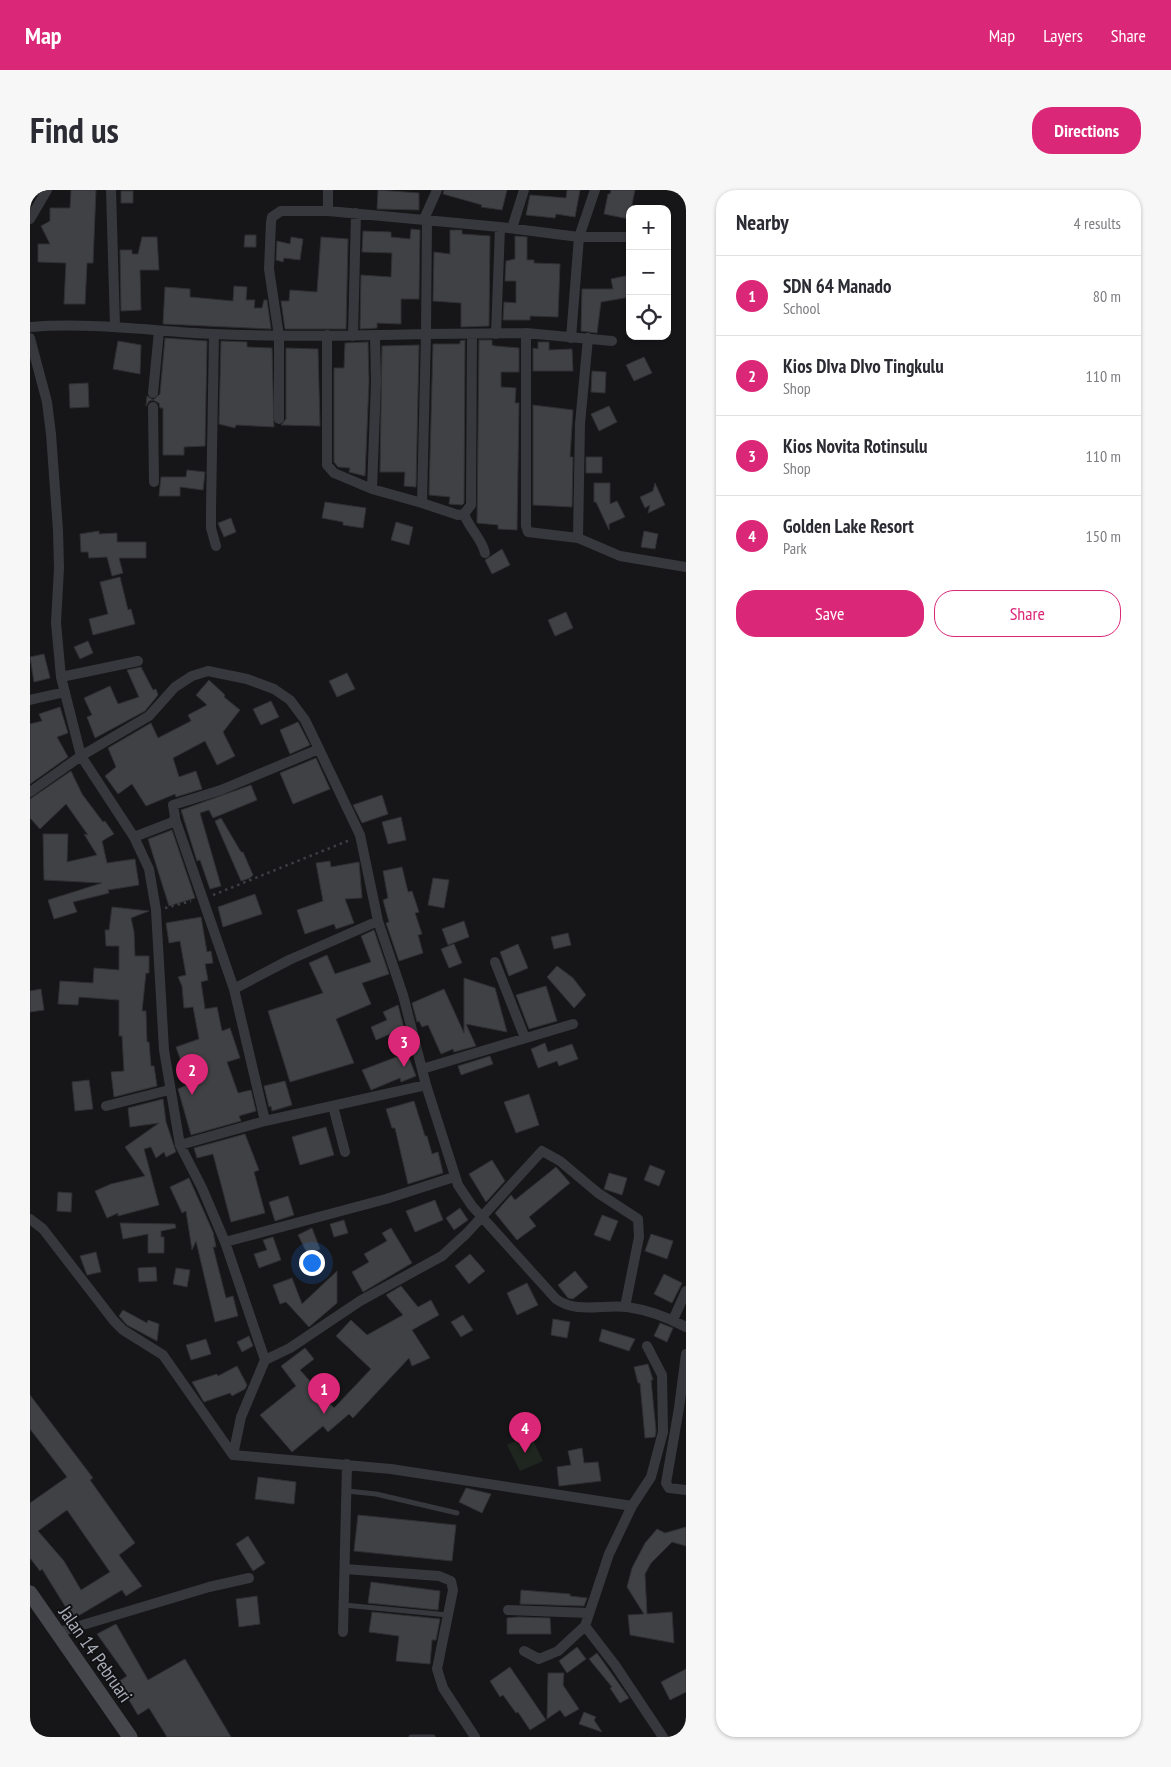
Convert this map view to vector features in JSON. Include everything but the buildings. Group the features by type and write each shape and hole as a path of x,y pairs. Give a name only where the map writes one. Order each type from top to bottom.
{"main road":[{"name":"Jalan 14 Pebruari","path":"30,1594 130,1737"}],"street":[{"path":"30,219 47,190"},
{"path":"111,190 115,326"},
{"path":"328,190 328,211"},
{"path":"422,503 426,334 425,219 436,190"},
{"path":"512,228 524,190"},
{"path":"571,338 579,237 595,190"},
{"path":"279,419 279,336 269,260 272,217 281,211 356,213 512,228 579,237 626,237"},
{"path":"354,336 356,213"},
{"path":"496,334 500,227"},
{"path":"30,327 79,324 214,334 279,336 526,333 612,340"},
{"path":"153,330 153,393"},
{"path":"526,333 526,526 528,532 578,538 620,556 686,567"},
{"path":"214,334 211,528 216,546"},
{"path":"327,336 327,465 334,473 372,488 458,515 464,514 470,505 472,334"},
{"path":"372,488 376,382 375,336"},
{"path":"30,338 47,402 51,434 58,530 57,654 61,677 81,756 134,837 149,869 156,910 164,1050 169,1090 180,1144 202,1188 225,1242 265,1360"},
{"path":"578,538 580,424 588,338"},
{"path":"153,407 154,482"},
{"path":"464,514 485,553"},
{"path":"61,677 138,661"},
{"path":"30,792 81,756 149,716 162,704 166,696 175,687 192,676 208,671 247,679 274,689 290,700 297,708 319,749 360,835 378,921 403,995 426,1085 454,1177 466,1199 536,1280 562,1304 579,1308 625,1307 673,1320 686,1327"},
{"path":"30,700 65,692"},
{"path":"265,1121 234,990 175,819 173,805 216,792 319,749"},
{"path":"134,837 175,819"},
{"path":"234,990 289,960 378,921"},
{"path":"495,962 525,1038"},
{"path":"422,1069 573,1024"},
{"path":"180,1144 265,1121 426,1085"},
{"path":"106,1106 169,1090"},
{"path":"336,1105 345,1152"},
{"path":"233,1455 241,1417 265,1360 290,1348 348,1308 419,1270 452,1248 537,1154 545,1151 598,1193 638,1220 639,1237 625,1307"},
{"path":"225,1242 370,1204 454,1177"},
{"path":"30,1219 43,1229 118,1326 163,1355 233,1455"},
{"path":"673,1320 686,1291"},
{"path":"524,1651 539,1659 549,1656 558,1651 585,1626 610,1554 632,1506 651,1477 663,1432 662,1375 647,1346"},
{"path":"686,1354 666,1483 669,1488 686,1490"},
{"path":"233,1455 348,1464 632,1506"},
{"path":"343,1632 348,1464"},
{"path":"345,1569 447,1577 453,1586 436,1669 438,1676 475,1737"},
{"path":"56,1633 209,1587 249,1578"},
{"path":"508,1610 589,1613"},
{"path":"585,1626 620,1671 663,1737"}],"lane":[{"path":"347,1491 376,1494 457,1513"},
{"path":"344,1605 448,1615"},
{"path":"411,1737 433,1737"}],"path":[{"path":"156,910 202,899 360,835"}],"shaded area":[{"path":"530,1434 543,1461 520,1471 507,1445"}],"place":[{"name":"Kios Novita Rotinsulu","path":"404,1067"},
{"name":"Kios DIva DIvo Tingkulu","path":"192,1095"},
{"name":"SDN 64 Manado","path":"324,1414"},
{"name":"Golden Lake Resort","path":"525,1453"}]}
